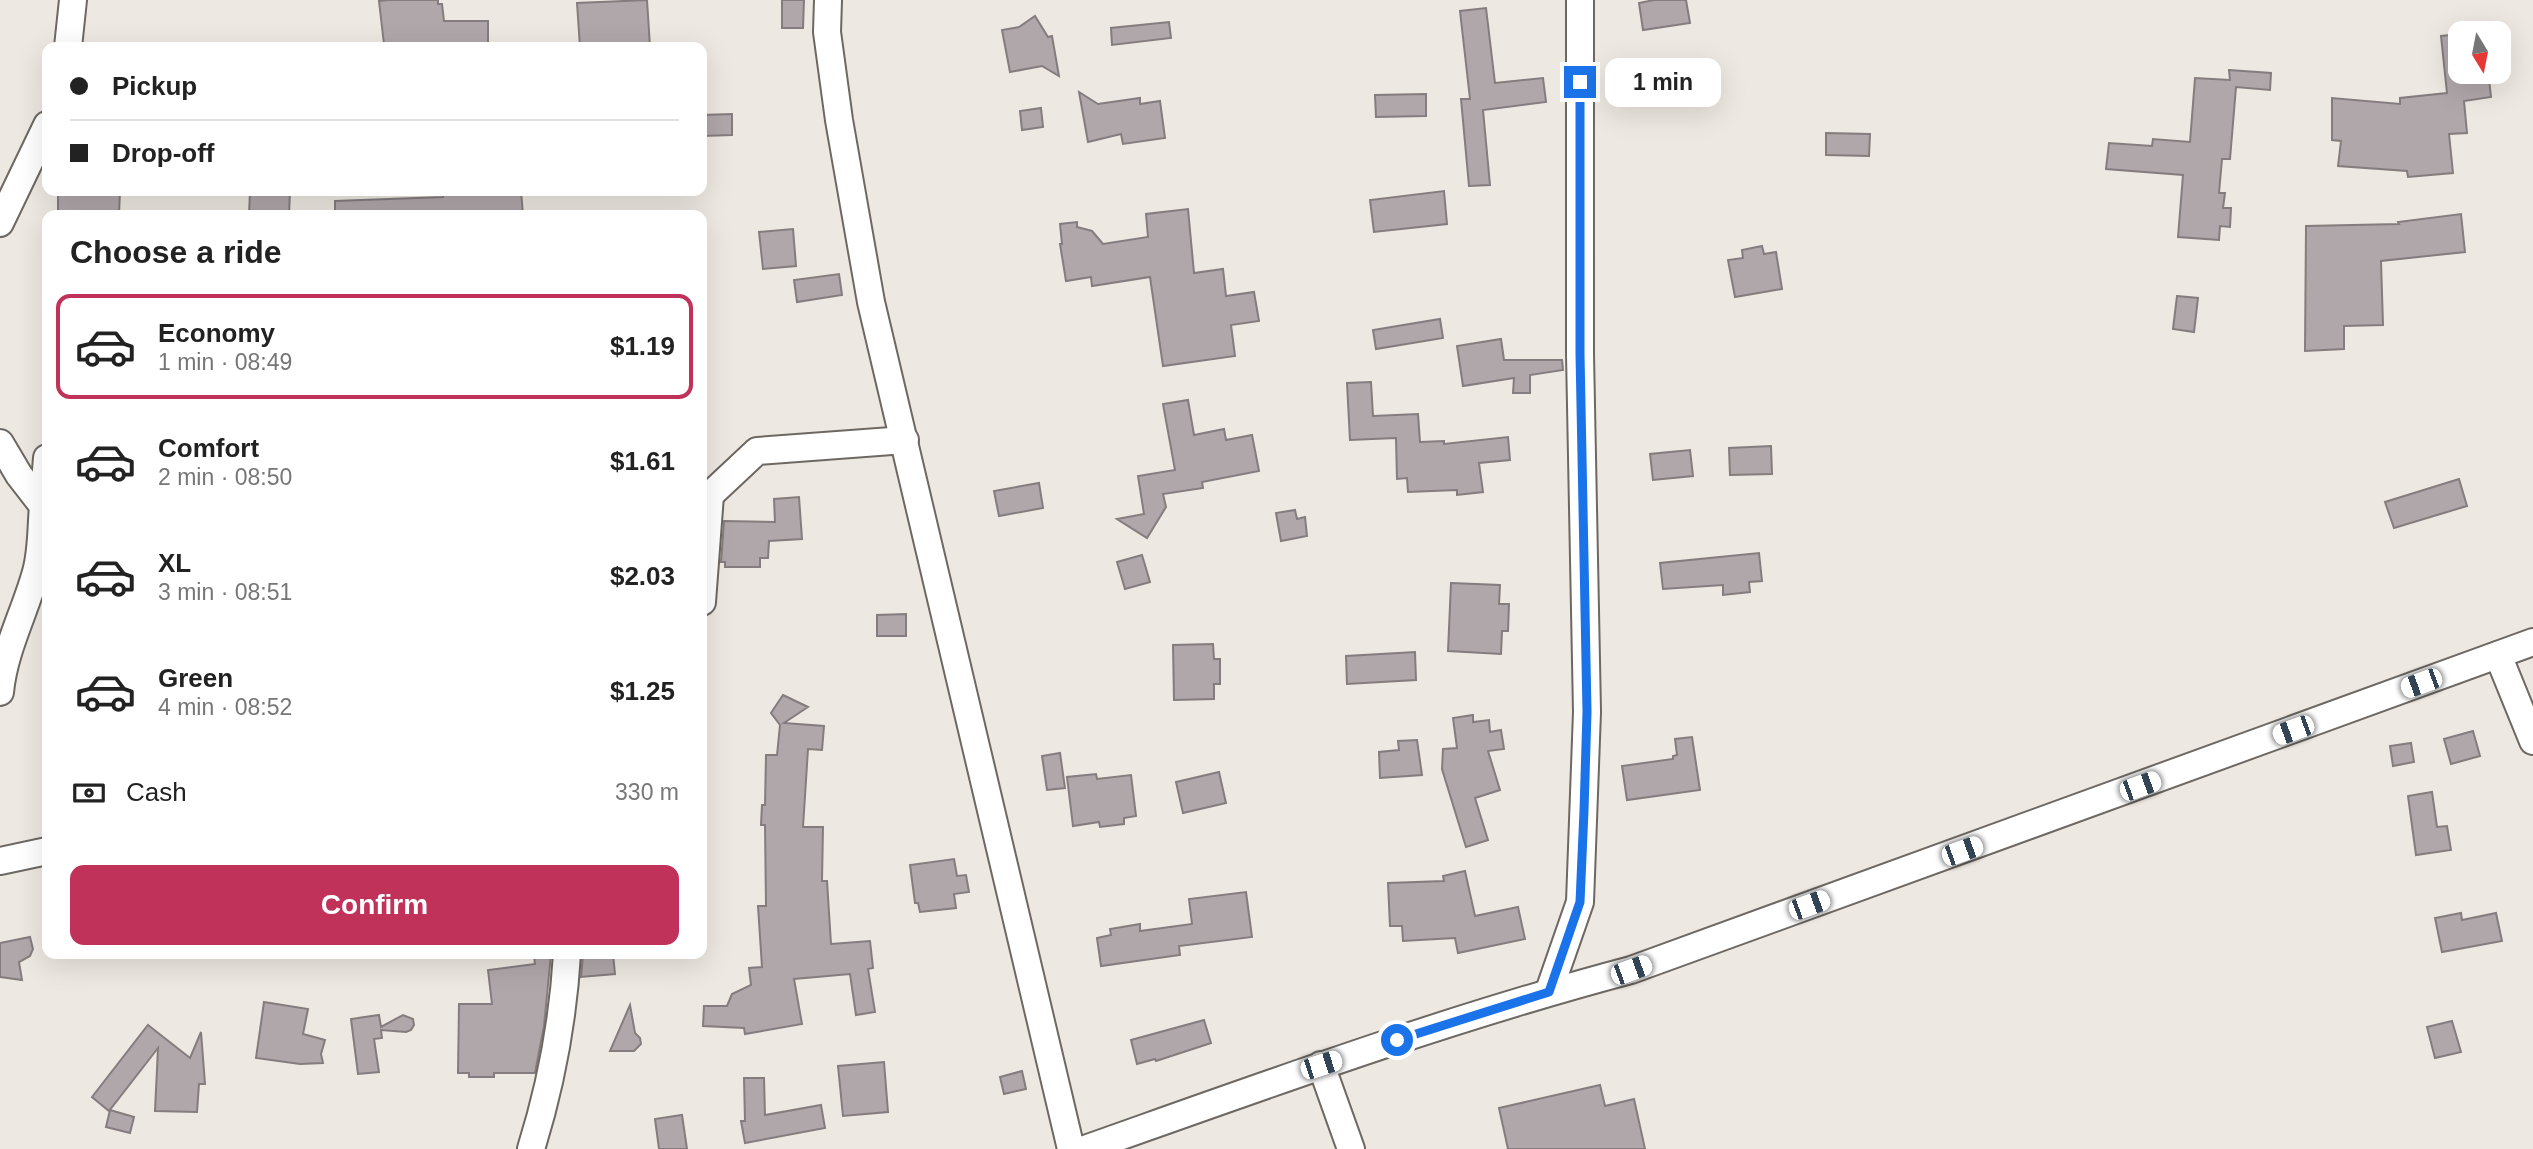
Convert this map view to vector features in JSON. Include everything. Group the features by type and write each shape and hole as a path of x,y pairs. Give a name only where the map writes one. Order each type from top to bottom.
{"street":[{"path":"69,42 73,0"},
{"path":"828,0 827,32 871,302 1071,1149"},
{"path":"1549,992 1580,902 1587,712 1580,354 1580,0"},
{"path":"0,223 42,135"},
{"path":"707,494 757,451 905,440"},
{"path":"0,443 19,475 42,505"},
{"path":"0,692 12,601 37,570 42,517"},
{"path":"1085,1149 1321,1065 1549,992 1644,965 2533,642"},
{"path":"2498,655 2533,741"},
{"path":"0,861 42,852"},
{"path":"531,1149 547,1099 565,998 567,959"},
{"path":"1321,1065 1351,1149"}],"building":[{"path":"438,0 438,4 442,4 444,21 488,21 488,42 384,42 379,1"},
{"path":"647,0 650,42 580,42 577,3"},
{"path":"782,0 804,0 803,28 782,28"},
{"path":"1686,0 1690,23 1643,30 1639,3"},
{"path":"1486,8 1495,83 1543,78 1546,102 1483,110 1490,185 1469,186 1461,99 1470,99 1460,11"},
{"path":"1035,16 1048,37 1052,36 1059,76 1042,66 1010,72 1002,30 1019,27"},
{"path":"1169,22 1171,38 1112,45 1111,28"},
{"path":"2448,35 2448,84 2490,84 2491,97 2464,101 2467,133 2449,134 2453,173 2408,177 2407,171 2338,166 2341,141 2332,140 2332,98 2400,104 2400,98 2447,93 2441,36"},
{"path":"2229,70 2271,73 2270,90 2236,87 2230,159 2222,159 2219,193 2225,193 2223,208 2231,208 2230,227 2220,226 2219,240 2178,237 2183,175 2106,169 2109,143 2152,146 2153,139 2190,142 2195,78 2230,80"},
{"path":"1079,92 1098,104 1140,98 1140,104 1160,101 1165,138 1123,144 1121,134 1088,142"},
{"path":"1426,94 1426,116 1376,117 1375,95"},
{"path":"1041,108 1043,127 1022,130 1020,111"},
{"path":"732,114 732,135 707,136 707,115"},
{"path":"1826,133 1870,134 1869,156 1826,155"},
{"path":"1444,191 1447,224 1374,232 1370,200"},
{"path":"58,196 120,196 119,210 58,210"},
{"path":"250,196 290,196 289,210 249,210"},
{"path":"521,196 523,210 335,210 335,201"},
{"path":"1188,209 1194,273 1223,269 1226,296 1254,292 1259,321 1231,325 1235,356 1163,366 1150,277 1092,286 1091,277 1066,281 1060,224 1077,222 1077,227 1092,231 1103,244 1148,237 1146,214"},
{"path":"2461,214 2465,252 2381,261 2383,325 2344,326 2344,349 2305,351 2306,226 2399,224 2398,222"},
{"path":"793,229 796,266 763,269 759,232"},
{"path":"1762,246 1764,254 1776,252 1782,289 1735,297 1728,260 1743,258 1742,250"},
{"path":"839,274 842,295 797,302 794,280"},
{"path":"2177,296 2198,298 2194,332 2173,329"},
{"path":"1440,319 1443,338 1376,349 1373,330"},
{"path":"1501,339 1504,360 1562,360 1563,370 1530,375 1530,393 1513,393 1514,378 1463,386 1457,346"},
{"path":"1371,382 1373,416 1418,414 1420,442 1444,441 1444,444 1508,437 1510,460 1479,463 1483,492 1457,495 1457,490 1408,492 1407,478 1397,479 1396,438 1350,440 1347,383"},
{"path":"1188,400 1194,435 1224,429 1226,440 1252,435 1259,471 1202,482 1203,488 1163,494 1166,507 1147,538 1117,519 1144,514 1138,476 1175,470 1163,404"},
{"path":"1771,446 1772,474 1730,475 1729,448"},
{"path":"1690,450 1693,476 1653,480 1650,454"},
{"path":"2459,479 2467,506 2394,528 2385,502"},
{"path":"1039,483 1043,508 999,516 994,491"},
{"path":"799,497 802,539 769,541 768,558 760,558 760,567 725,567 725,562 721,562 724,521 775,522 774,499"},
{"path":"1295,510 1297,519 1305,517 1307,536 1281,541 1276,513"},
{"path":"1759,553 1762,581 1749,582 1750,592 1723,595 1723,585 1663,589 1660,563"},
{"path":"1142,555 1150,582 1125,589 1117,562"},
{"path":"1451,583 1500,585 1499,604 1509,604 1508,631 1502,631 1501,654 1448,651"},
{"path":"906,614 906,636 877,636 877,615"},
{"path":"1213,644 1214,659 1220,659 1220,684 1214,684 1214,699 1174,700 1173,645"},
{"path":"1415,652 1416,680 1347,684 1346,656"},
{"path":"783,695 808,707 784,723 824,726 822,750 808,749 803,827 823,827 822,881 827,881 831,944 870,941 873,968 868,969 875,1012 856,1015 850,974 794,979 802,1024 745,1034 744,1028 703,1026 704,1006 727,1006 732,994 751,985 749,968 762,967 758,906 766,906 765,825 761,825 762,805 765,805 766,755 777,755 780,725 771,713"},
{"path":"1473,715 1473,722 1489,720 1490,732 1501,730 1504,749 1488,751 1500,790 1475,798 1488,840 1466,847 1442,769 1443,749 1457,748 1453,718"},
{"path":"2473,731 2480,756 2451,764 2444,739"},
{"path":"1692,737 1700,790 1627,800 1622,766 1673,759 1673,756 1677,755 1675,739"},
{"path":"1417,740 1422,775 1380,778 1379,752 1399,750 1398,741"},
{"path":"2411,743 2414,762 2393,766 2390,746"},
{"path":"1060,753 1065,788 1047,790 1042,756"},
{"path":"1219,772 1226,803 1183,813 1176,782"},
{"path":"1096,774 1097,779 1131,775 1136,816 1124,818 1124,824 1100,827 1099,822 1073,826 1067,777"},
{"path":"2432,792 2437,827 2447,826 2451,850 2416,855 2408,796"},
{"path":"954,859 957,876 966,875 969,892 954,894 956,908 920,912 918,903 915,903 910,865"},
{"path":"1465,871 1475,916 1518,907 1525,939 1458,953 1455,938 1403,941 1402,926 1390,926 1388,883 1444,881 1443,876"},
{"path":"1246,892 1252,937 1179,946 1180,955 1101,966 1097,938 1111,935 1110,929 1140,924 1140,931 1192,924 1189,899"},
{"path":"2461,913 2462,920 2496,913 2502,941 2442,952 2435,918"},
{"path":"30,937 33,949 30,956 19,962 22,980 0,977 0,943"},
{"path":"534,959 551,959 544,1026 535,1073 494,1073 494,1077 469,1077 469,1073 458,1073 459,1004 492,1004 488,970 535,964"},
{"path":"583,959 614,959 615,974 581,977"},
{"path":"264,1002 308,1009 303,1034 325,1040 321,1054 323,1063 300,1064 256,1058"},
{"path":"630,1005 635,1033 641,1044 634,1051 610,1051"},
{"path":"379,1015 381,1027 403,1015 413,1019 414,1025 406,1032 381,1030 382,1038 374,1039 379,1072 358,1074 351,1019"},
{"path":"1204,1020 1211,1043 1156,1061 1155,1059 1137,1064 1131,1040"},
{"path":"2452,1021 2461,1052 2435,1058 2427,1027"},
{"path":"148,1025 190,1058 201,1032 205,1084 199,1084 197,1112 155,1111 158,1048 109,1111 92,1097"},
{"path":"884,1062 888,1112 843,1116 838,1066"},
{"path":"1022,1071 1026,1089 1004,1094 1000,1077"},
{"path":"744,1078 764,1078 765,1115 821,1105 825,1128 745,1143 741,1121 745,1121"},
{"path":"1600,1085 1605,1106 1634,1099 1645,1149 1508,1149 1499,1108"},
{"path":"110,1110 134,1117 130,1133 106,1127"},
{"path":"682,1115 687,1149 659,1149 655,1119"}],"route":[{"path":"1397,1040 1549,992 1580,902 1587,712 1580,354 1580,82"}]}
